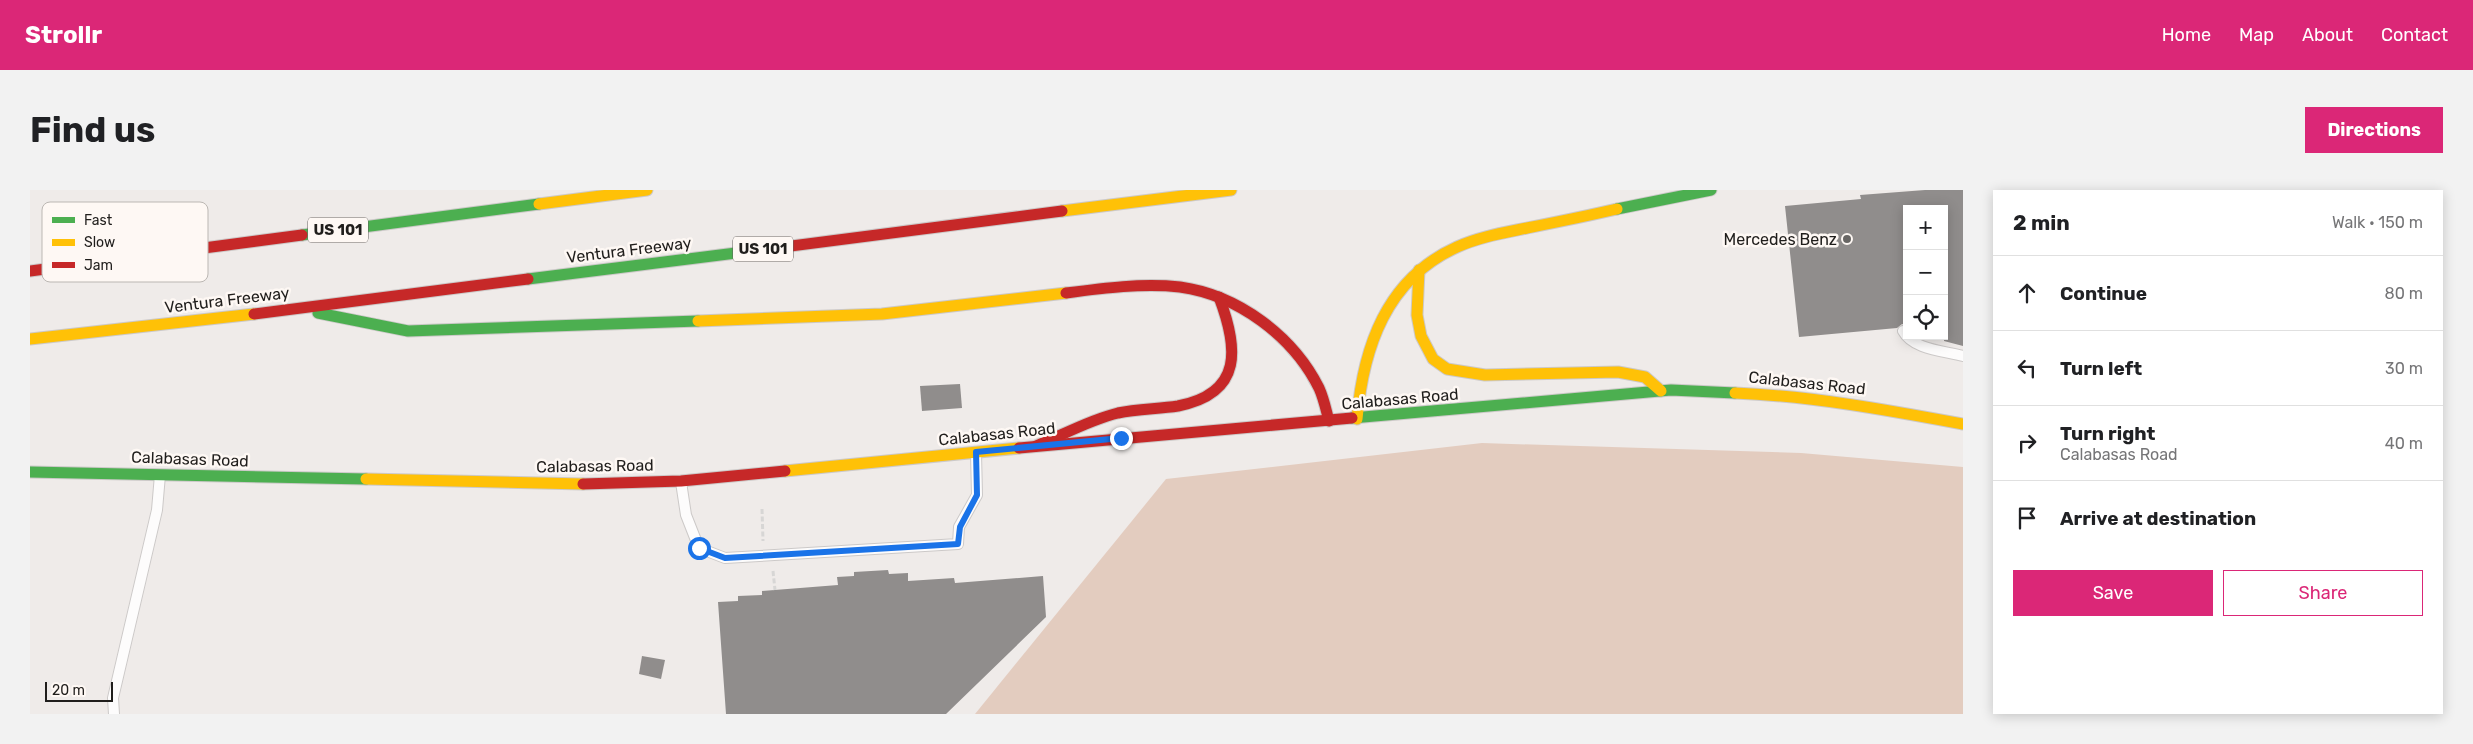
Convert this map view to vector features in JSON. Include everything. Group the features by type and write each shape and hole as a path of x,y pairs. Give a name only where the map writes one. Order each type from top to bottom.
{"main road":[{"name":"US 101","path":"208,248 647,190"},
{"name":"Ventura Freeway","path":"30,339 295,309 1231,190"},
{"path":"1356,419 1359,384 1365,358 1378,325 1392,300 1419,270 1454,248 1488,236 1711,190"},
{"path":"1419,270 1417,314 1421,336 1433,359 1447,369 1485,375 1618,372 1645,377 1661,391"},
{"path":"295,309 408,332 882,314 1125,286 1158,286 1190,289 1219,297 1261,320 1280,335 1307,368 1320,389 1329,421"},
{"path":"1036,446 1111,415 1188,403 1218,389 1231,371 1234,352 1232,330 1219,297"},
{"name":"Calabasas Road","path":"30,472 557,484 681,481 1036,446 1661,391 1786,395 1842,402 1963,424"}],"lane":[{"path":"1910,340 1919,345 1963,356"},
{"path":"681,481 686,515 699,548 725,558 958,544 960,527 977,495 976,452"},
{"path":"114,714 113,698 157,510 160,474"}],"shaded area":[{"path":"1482,443 1801,453 1963,467 1963,714 975,714 1166,479"}],"building":[{"name":"Mercedes Benz","path":"1925,190 1963,190 1963,346 1944,341 1948,340 1948,205 1903,205 1903,324 1897,328 1799,337 1785,206 1861,199 1860,195"},
{"path":"960,384 962,408 922,411 920,386"},
{"path":"888,570 889,574 908,573 908,581 954,578 955,583 1043,576 1046,617 946,714 726,714 718,602 738,601 738,596 762,595 762,591 838,585 837,577 854,576 854,572"},
{"path":"642,656 665,660 661,679 639,674"}],"traffic: fast":[{"path":"1617,209 1711,190"},
{"path":"302,235 539,204"},
{"path":"528,279 752,251"},
{"path":"318,313 408,331 698,321"},
{"path":"1352,418 1671,390 1735,393"},
{"path":"30,472 366,479"}],"traffic: slow":[{"path":"539,204 647,190"},
{"path":"1062,211 1231,190"},
{"path":"1357,419 1365,367 1373,342 1383,318 1396,297 1412,277 1433,261 1457,247 1482,238 1617,209"},
{"path":"1419,270 1417,315 1421,336 1433,359 1447,369 1485,375 1618,372 1645,377 1661,391"},
{"path":"698,321 882,314 1066,293"},
{"path":"30,339 254,314"},
{"path":"1735,393 1821,400 1963,424"},
{"path":"785,471 1019,448"},
{"path":"366,479 583,484"}],"traffic: jam":[{"path":"752,251 1062,211"},
{"path":"208,247 302,235"},
{"path":"30,271 42,269"},
{"path":"254,314 528,279"},
{"path":"1066,293 1094,289 1166,286 1202,292 1223,299 1262,321 1294,351 1308,369 1319,388 1329,421"},
{"path":"1036,446 1107,416 1178,406 1199,400 1215,391 1225,379 1230,365 1232,350 1230,333 1219,297"},
{"path":"1019,448 1352,418"},
{"path":"583,484 681,481 785,471"}],"place":[{"name":"Mercedes Benz","path":"1847,239"}],"route":[{"path":"699,548 725,558 958,544 960,527 977,495 976,452 1121,438"}]}
